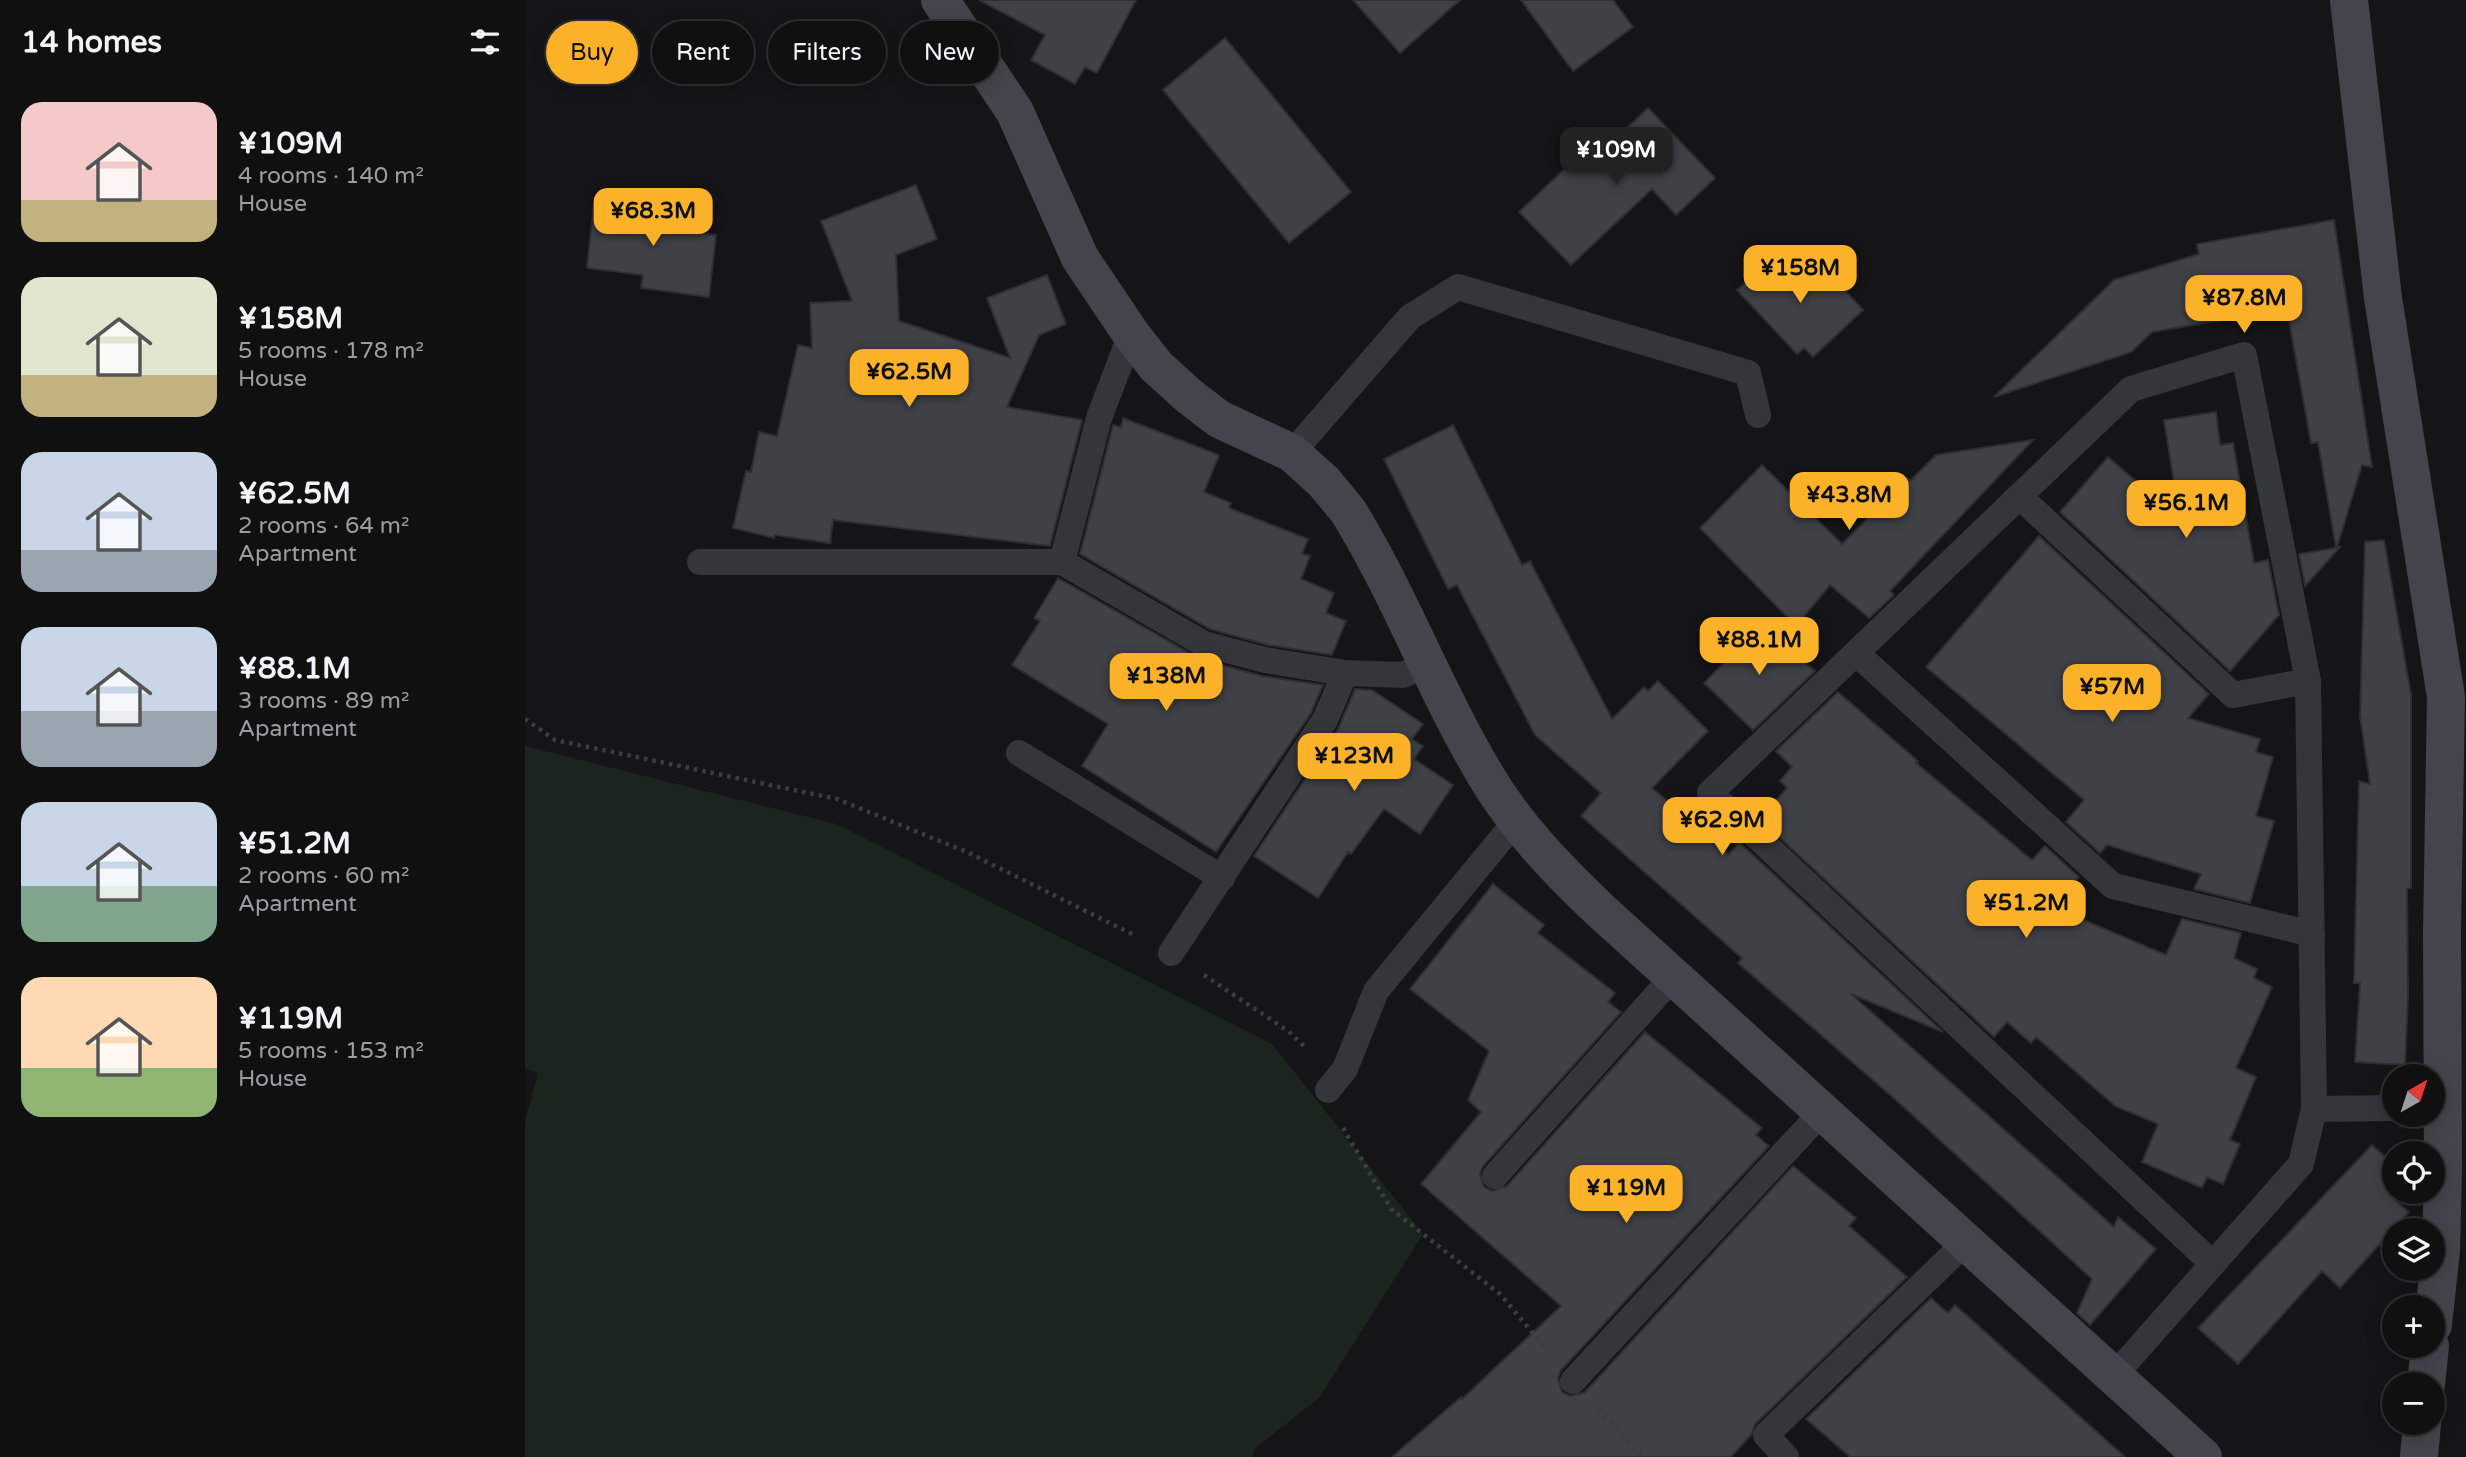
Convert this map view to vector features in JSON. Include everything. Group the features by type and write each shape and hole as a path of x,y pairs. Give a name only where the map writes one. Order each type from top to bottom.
{"street":[{"path":"940,0 1015,112 1080,258 1131,334 1157,366 1219,419 1291,453 1324,482 1354,521 1426,665 1487,778 1516,821 1563,874 1673,977 1823,1110 1965,1243 2203,1457"},
{"path":"2349,0 2382,298 2447,697 2439,1064"},
{"path":"2436,1295 2441,1250 2438,1127"},
{"path":"2419,1457 2421,1435"}],"lane":[{"path":"1291,453 1409,317 1458,287 1748,373 1758,415"},
{"path":"1062,562 1099,418 1131,334"},
{"path":"2113,1377 2211,1262 2301,1164 2314,1109 2308,681 2244,355 2131,389 1710,793 2211,1262"},
{"path":"2019,496 2233,695 2308,681"},
{"path":"700,562 1062,562 1204,645 1265,660 1345,673 1403,675 1426,665"},
{"path":"1856,653 2113,886 2312,934"},
{"path":"1171,953 1325,720 1345,673"},
{"path":"1020,753 1222,878"},
{"path":"1328,1090 1345,1069 1376,991 1516,821"},
{"path":"1495,1176 1673,977"},
{"path":"2314,1109 2382,1108"},
{"path":"1573,1381 1823,1110"},
{"path":"1786,1457 1766,1435 1965,1243"}],"path":[{"path":"525,719 555,740 837,799 969,853 1171,953 1288,1031 1323,1064 1331,1107 1391,1209 1500,1294 1573,1381 1642,1457"}],"shaded area":[{"path":"525,746 836,824 1272,1044 1423,1234 1319,1398 1255,1448 1252,1457 525,1457 525,1122 538,1073 525,1068"}],"building":[{"path":"979,0 1136,0 1097,73 1085,67 1075,84 1031,60 1045,35"},
{"path":"1353,0 1460,0 1400,53"},
{"path":"1521,0 1613,0 1633,27 1573,71"},
{"path":"1225,38 1351,192 1289,243 1163,90"},
{"path":"1648,108 1715,178 1676,215 1652,189 1571,265 1519,212 1573,161 1582,171"},
{"path":"916,185 937,239 896,255 899,321 1010,358 987,298 1047,275 1066,324 1039,335 1007,407 1082,420 1050,546 833,520 830,543 775,535 774,538 733,528 746,471 751,472 759,432 777,436 798,345 812,348 810,303 852,301 821,221"},
{"path":"594,202 706,216 704,234 716,235 709,297 641,288 643,275 587,268"},
{"path":"2334,220 2372,467 2362,465 2337,547 2340,547 2305,586 2299,554 2336,548 2318,442 2311,443 2287,309 2152,332 2131,352 1994,397 2114,280 2199,254 2197,244"},
{"path":"1780,251 1812,285 1827,271 1863,310 1813,357 1804,348 1797,354 1737,290"},
{"path":"2216,412 2220,445 2233,443 2254,563 2268,560 2279,615 2230,671 2060,512 2108,457 2180,519 2164,420"},
{"path":"1123,418 1219,455 1204,492 1231,503 1229,508 1308,539 1302,554 1310,556 1301,579 1334,593 1326,613 1346,621 1332,655 1268,645 1210,629 1080,554 1113,425 1121,427"},
{"path":"1453,425 1522,565 1530,561 1612,719 1644,687 1648,691 1658,681 1708,731 1652,788 1729,854 1739,842 1943,1032 1851,994 2114,1227 2118,1217 2156,1249 2090,1325 2077,1313 2092,1279 1896,1100 1738,963 1742,958 1581,816 1601,793 1535,735 1457,585 1448,589 1384,459"},
{"path":"2033,440 1890,591 1894,595 1869,618 1830,585 1796,626 1700,528 1762,465 1842,544 1907,478 1910,481 1936,455"},
{"path":"2039,536 2209,694 2188,718 2260,739 2256,752 2273,757 2256,816 2274,821 2250,903 2194,889 2201,874 2107,845 2100,853 2066,822 2084,800 1926,667"},
{"path":"2384,540 2411,695 2411,888 2407,889 2408,996 2405,1064 2355,1062 2360,983 2354,983 2359,781 2370,784 2360,716 2365,542"},
{"path":"1058,578 1200,659 1262,676 1323,685 1311,713 1216,852 1082,766 1108,724 1012,665 1040,621 1034,618"},
{"path":"1761,625 1815,671 1753,730 1704,683"},
{"path":"1355,689 1372,690 1423,724 1412,739 1423,746 1414,759 1453,785 1420,834 1384,809 1351,854 1348,852 1318,898 1254,856 1338,729"},
{"path":"1838,692 1918,761 1916,763 2032,860 2045,846 2079,877 2053,907 2166,955 2182,919 2241,933 2234,958 2257,969 2254,978 2272,987 2236,1068 2256,1077 2230,1140 2240,1144 2223,1184 2207,1177 2202,1188 2142,1162 2158,1124 2115,1106 2036,1037 2031,1043 2007,1022 1994,1037 1760,819 1787,788 1780,781 1792,767 1776,751"},
{"path":"1493,884 1544,925 1538,933 1615,993 1608,1002 1621,1012 1483,1166 1480,1173 1484,1187 1492,1191 1507,1186 1645,1032 1762,1128 1756,1135 1769,1146 1561,1370 1558,1378 1562,1392 1570,1396 1585,1392 1793,1166 1856,1218 1849,1226 1907,1277 1755,1424 1751,1435 1731,1457 1392,1457 1461,1397 1462,1399 1561,1306 1421,1184 1481,1112 1468,1100 1489,1051 1410,989"},
{"path":"2372,1145 2382,1154 2382,1204 2400,1204 2409,1212 2404,1218 2382,1218 2382,1242 2340,1288 2322,1271 2238,1364 2198,1328"},
{"path":"1931,1298 1948,1313 1955,1305 2125,1457 1850,1457 1806,1419"}]}
